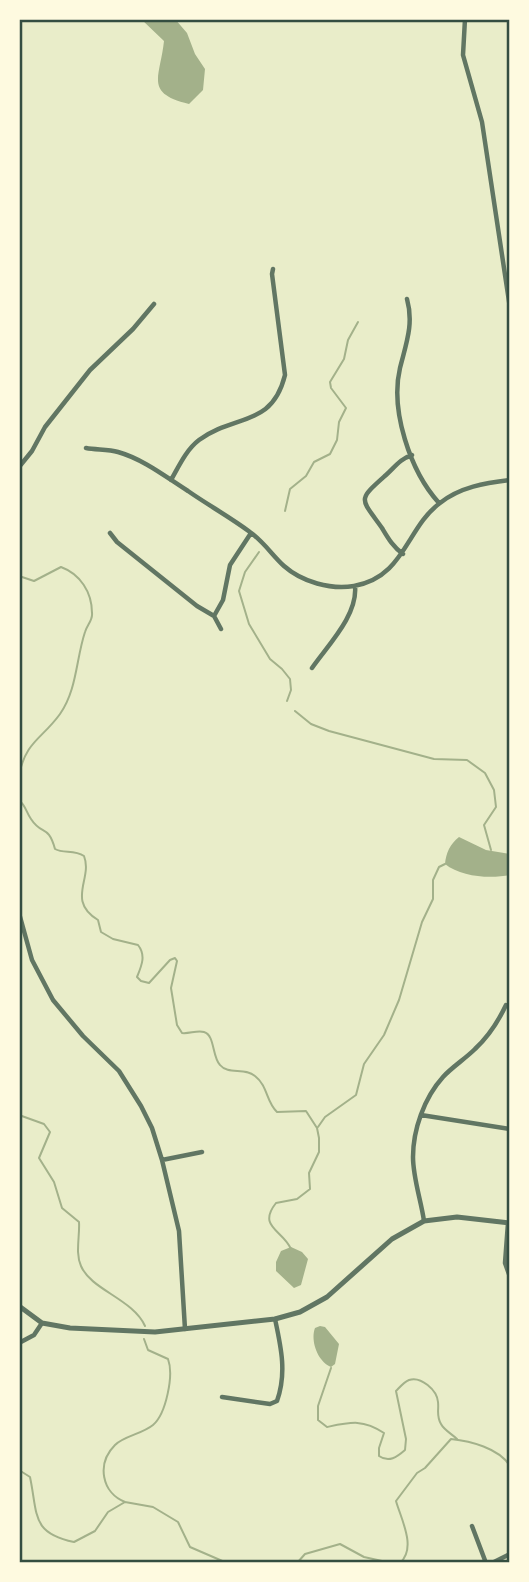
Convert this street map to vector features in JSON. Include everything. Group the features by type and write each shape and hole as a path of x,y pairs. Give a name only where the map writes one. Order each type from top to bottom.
{"street":[{"path":"465,19 463,55 482,122 510,308"},
{"path":"170,480 187,452 197,442 207,435 261,414 274,403 282,388 285,376 273,269"},
{"path":"407,299 411,323 400,369 397,401 402,431 431,494 439,503"},
{"path":"19,467 32,451 49,421 90,370 133,329 154,304"},
{"path":"86,449 117,452 141,462 251,533 286,568 312,583 332,586 355,586 377,577 403,554 422,522 439,503 472,486 510,480"},
{"path":"403,554 368,512 365,496 397,462 412,455"},
{"path":"110,533 117,542 183,595 214,616 221,629"},
{"path":"214,616 223,600 230,565 251,533"},
{"path":"312,668 348,614 356,598 355,586"},
{"path":"19,914 32,960 49,993 64,1014 119,1071 152,1128 179,1231 185,1329"},
{"path":"424,1221 413,1159 415,1136 421,1115 442,1077 486,1038 506,1005"},
{"path":"421,1115 510,1129"},
{"path":"162,1160 202,1152"},
{"path":"19,1307 42,1323 70,1328 155,1332 275,1319 300,1312 327,1297 392,1239 424,1221 457,1217 509,1223 505,1263 510,1278"},
{"path":"222,1397 270,1404 277,1401 281,1388 283,1359 275,1319"},
{"path":"19,1343 34,1335 42,1323"},
{"path":"472,1526 486,1563"},
{"path":"492,1563 510,1554"}],"shaded area":[{"path":"141,19 175,19 187,33 195,54 205,69 203,90 189,104 175,100 160,89 158,74 164,41"},
{"path":"459,837 486,850 510,854 510,875 476,876 459,872 445,864 449,849"},
{"path":"291,1247 302,1252 308,1259 301,1285 294,1288 276,1271 276,1262 281,1251"},
{"path":"325,1327 339,1344 335,1364 331,1367 322,1361 314,1345 315,1328"}],"waterway":[{"path":"285,511 290,489 306,476 314,462 330,454 337,440 339,422 346,408 331,388 330,382 344,359 348,340 358,322"},
{"path":"259,552 245,572 239,591 249,624 270,659 290,679 291,690 287,701"},
{"path":"19,576 34,581 61,567 68,570 84,585 90,598 92,616 82,642 66,705 30,747 19,775"},
{"path":"295,711 311,724 329,731 434,759 467,760 485,773 494,790 496,807 484,825 491,850"},
{"path":"19,800 35,824 50,836 55,849 84,856 84,905 98,920 101,932 113,939 138,945 143,956 137,977 149,983 175,958 177,961 171,988 177,1025 182,1033 208,1034 217,1061 223,1068 251,1073 262,1084 277,1112 306,1111 317,1128 319,1152 309,1173 310,1189 297,1199 276,1203 269,1218 273,1228 291,1249"},
{"path":"318,1127 325,1117 356,1095 364,1064 384,1035 399,1000 422,922 433,899 433,880 439,867 445,864"},
{"path":"19,1115 44,1124 50,1132 39,1158 54,1182 62,1208 79,1222 78,1250 81,1266 94,1282 131,1309 145,1326"},
{"path":"125,1502 117,1498 107,1485 104,1477 105,1461 115,1445 149,1428 158,1420 169,1384 168,1359 148,1350 144,1339"},
{"path":"331,1368 318,1406 318,1420 327,1427 350,1423 370,1425 384,1433 379,1456 386,1459 396,1457 405,1450 406,1439 396,1391 405,1382 414,1379 428,1385 435,1393 439,1421 457,1439"},
{"path":"400,1563 405,1557 408,1542 396,1501 417,1473 425,1468 451,1439 492,1450 510,1466"},
{"path":"19,1470 30,1477 36,1512 43,1527 60,1538 74,1542 95,1531 108,1512 125,1502 153,1507 178,1522 190,1547 227,1563"},
{"path":"297,1563 305,1554 340,1544 364,1557 391,1563"}]}
